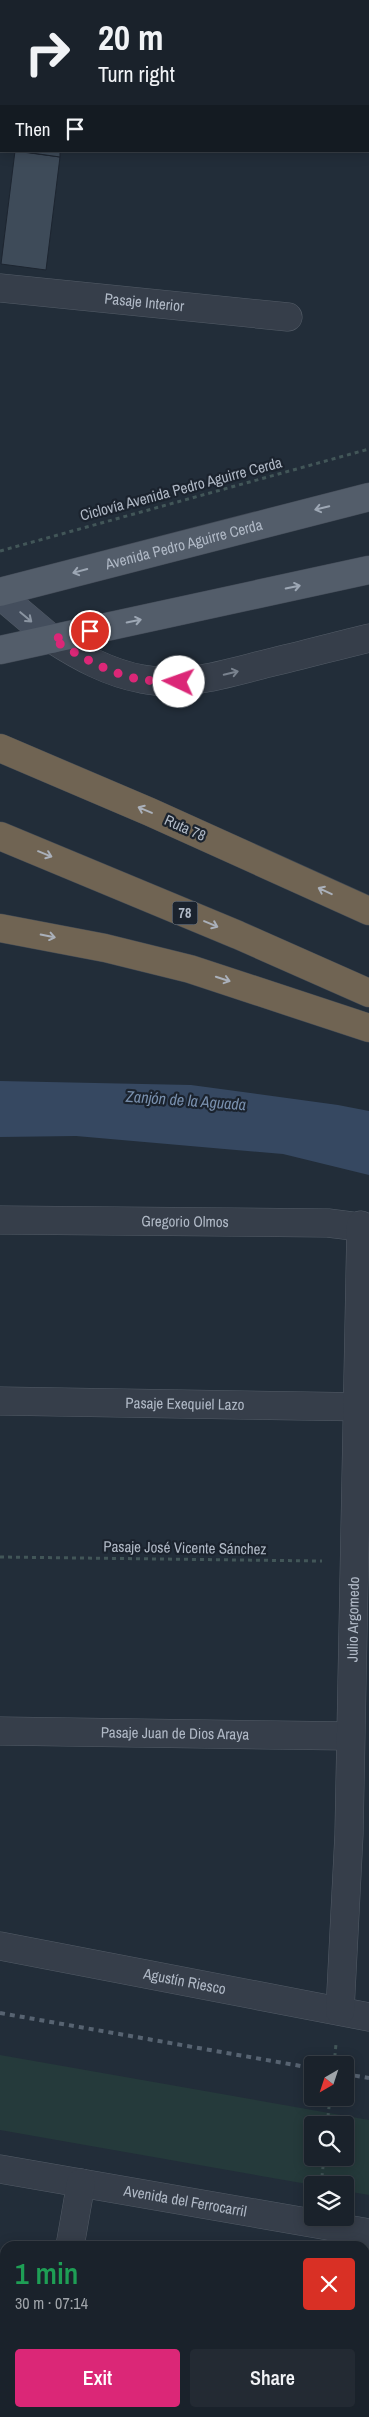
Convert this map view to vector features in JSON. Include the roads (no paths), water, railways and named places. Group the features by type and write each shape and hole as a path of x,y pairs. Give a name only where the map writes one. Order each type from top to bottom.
{"highway":[{"name":"Ruta 78","path":"0,748 369,911"},
{"name":"78","path":"0,836 238,935 369,993"},
{"path":"0,928 105,948 190,969 369,1028"}],"main road":[{"name":"Avenida Pedro Aguirre Cerda","path":"0,594 369,497"},
{"path":"0,650 369,570"},
{"path":"0,594 52,639"}],"street":[{"name":"Pasaje Interior","path":"0,288 288,317"},
{"path":"52,639 99,666 121,674 143,680 179,682 226,674 369,638"},
{"name":"Gregorio Olmos","path":"0,1220 328,1223 365,1226"},
{"name":"Julio Argomedo","path":"340,2012 349,1834 354,1561 363,1407 365,1226"},
{"name":"Pasaje Exequiel Lazo","path":"0,1400 363,1407"},
{"name":"Pasaje Juan de Dios Araya","path":"0,1731 350,1736"},
{"name":"Agustín Riesco","path":"0,1946 369,2017"},
{"name":"Avenida del Ferrocarril","path":"0,2169 81,2183 315,2235 369,2234"},
{"path":"71,2241 81,2183"}],"water":[{"name":"Zanjón de la Aguada","path":"0,1081 191,1085 369,1111 369,1175 283,1154 76,1136 0,1137"}],"railway":[{"path":"0,2013 304,2067"},
{"path":"354,2076 369,2078"}]}
